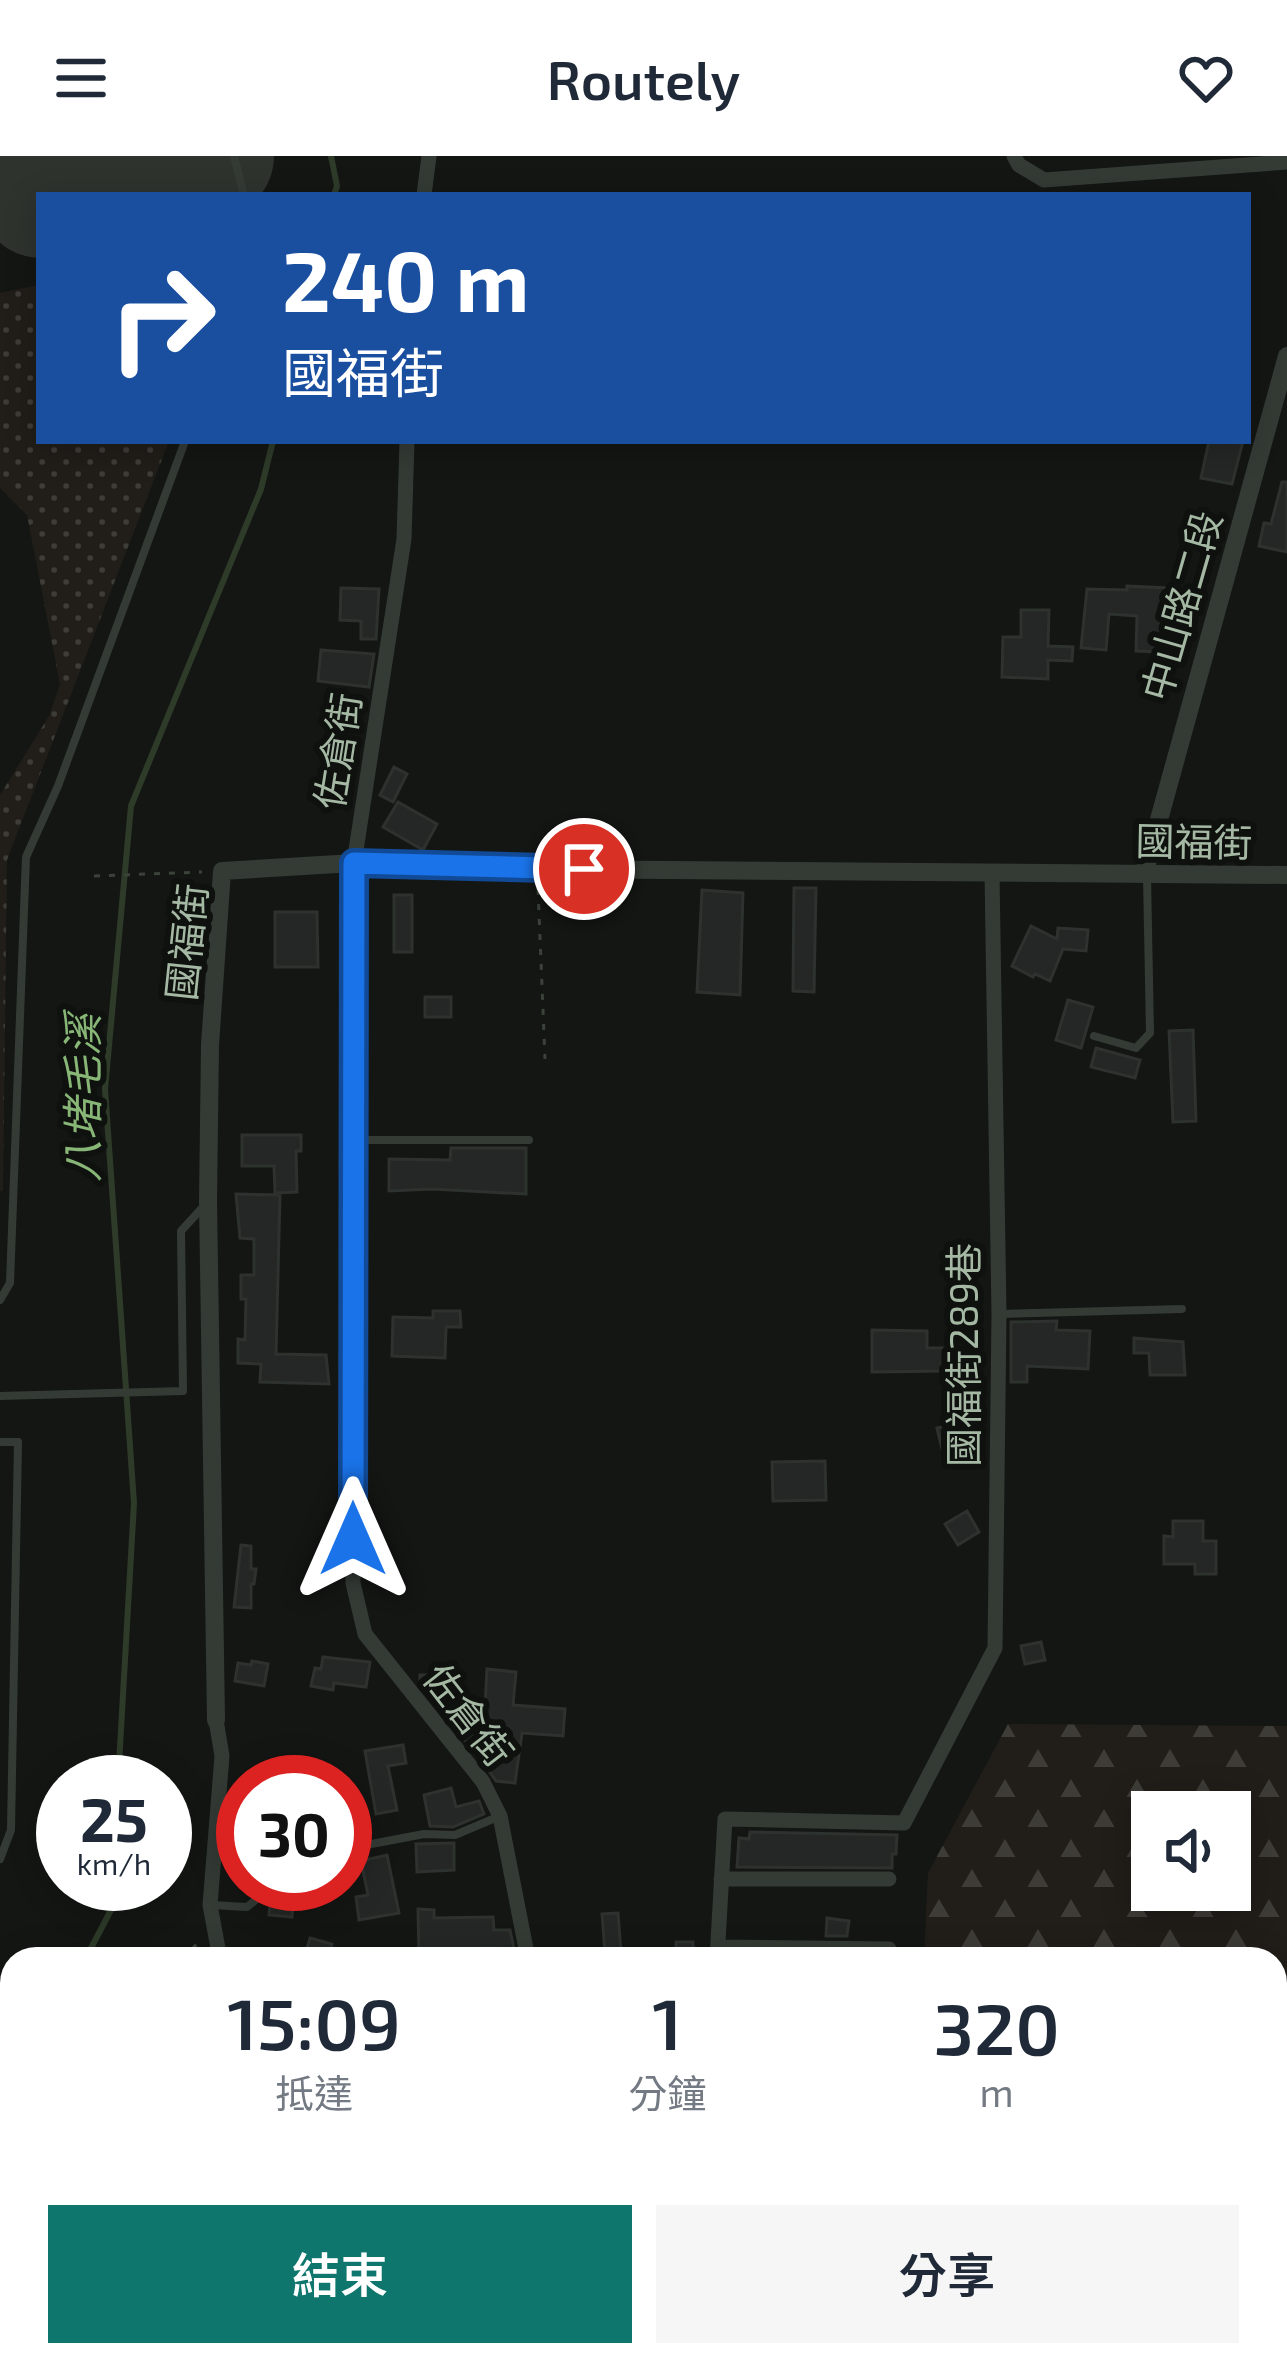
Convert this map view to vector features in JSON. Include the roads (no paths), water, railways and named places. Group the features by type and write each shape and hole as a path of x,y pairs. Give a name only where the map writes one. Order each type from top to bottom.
{"street":[{"path":"424,192 429,156"},
{"path":"1014,156 1018,165 1044,180 1287,162"},
{"name":"中山路二段","path":"1145,874 1287,356"},
{"name":"佐倉街","path":"407,444 404,539 354,863 353,1583 365,1634 483,1782 500,1816 526,1947"},
{"name":"國福街","path":"215,1720 208,1201 210,1045 222,871 354,863 537,869 1287,875"},
{"name":"國福街289巷","path":"722,1879 725,1820 898,1823 910,1816 994,1648 999,1314 992,873"},
{"path":"215,1720 222,1756 210,1905 217,1947"},
{"path":"717,1947 722,1879 889,1879"}],"lane":[{"path":"234,156 243,192"},
{"path":"0,1300 10,1283 26,857 58,786 184,444"},
{"path":"1094,1036 1136,1048 1150,1033 1145,874"},
{"path":"354,1140 529,1140"},
{"path":"0,1396 184,1391 181,1232 208,1201"},
{"path":"999,1314 1182,1309"},
{"path":"0,1442 18,1442 11,1830 0,1859"},
{"path":"372,1844 424,1834 455,1835 500,1816"},
{"path":"210,1905 216,1905"}],"waterway":[{"name":"八堵毛溪","path":"331,156 335,192"},
{"name":"八堵毛溪","path":"120,1755 134,1503 105,1089 131,806 261,489 272,444"},
{"name":"八堵毛溪","path":"92,1947 110,1911"}]}
